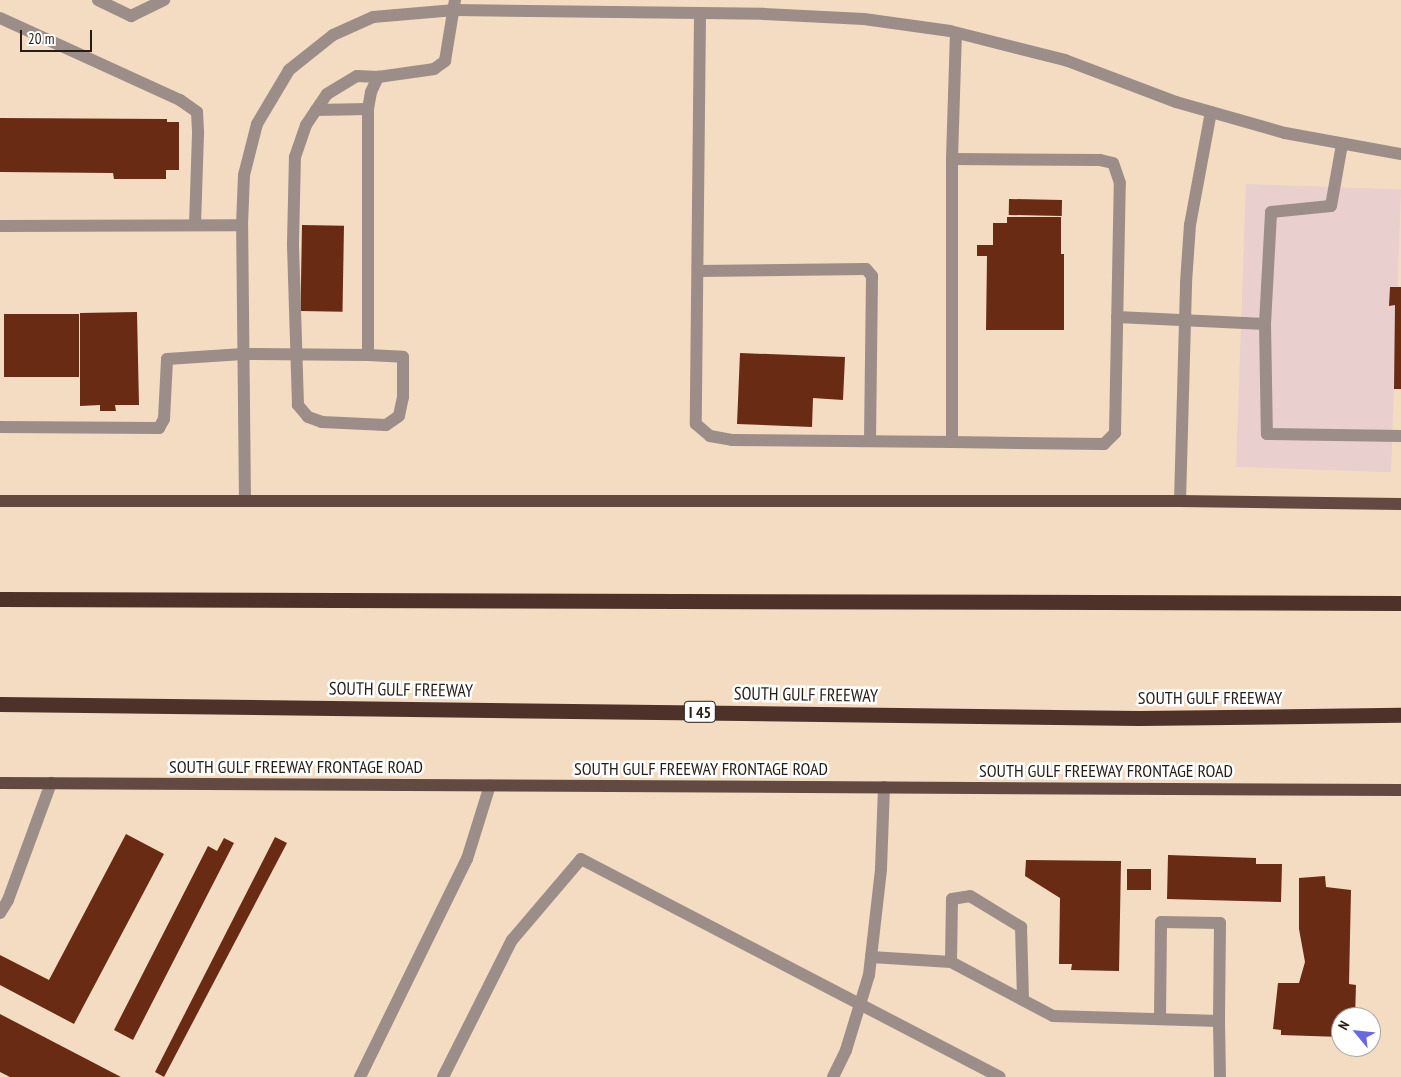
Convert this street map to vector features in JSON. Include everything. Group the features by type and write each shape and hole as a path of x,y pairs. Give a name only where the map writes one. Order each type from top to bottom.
{"highway":[{"path":"0,599 1401,603"},
{"name":"SOUTH GULF FREEWAY","path":"0,704 1139,718 1401,715"}],"main road":[{"path":"0,501 1180,501 1401,504"},
{"name":"SOUTH GULF FREEWAY FRONTAGE ROAD","path":"0,783 1401,790"}],"lane":[{"path":"98,0 131,16 164,0"},
{"path":"0,427 159,428 164,419 166,359 243,354 297,354 368,355 403,357 403,397 399,416 386,425 322,422 308,417 298,405 297,354 293,243 295,158 300,139 327,94 357,76 378,77 434,69 445,61 455,5"},
{"path":"245,501 242,224 244,175 257,124 289,70 333,35 374,17 455,5 864,18 956,33 1065,60 1176,102 1285,133 1401,154"},
{"path":"700,14 696,424 710,436 732,440 1104,444 1115,433 1120,183 1113,163 1100,160 952,159"},
{"path":"0,18 180,100 197,112 195,225"},
{"path":"952,442 952,159 956,33"},
{"path":"368,355 368,109 371,92 378,77"},
{"path":"316,110 368,109"},
{"path":"1180,501 1185,321 1190,225 1211,112"},
{"path":"1342,144 1331,206 1272,212 1265,324 1267,434 1401,436"},
{"path":"0,226 242,224"},
{"path":"698,271 866,268 872,276 870,441"},
{"path":"1117,317 1265,324"},
{"path":"0,913 8,900 51,783"},
{"path":"360,1077 467,859 490,785"},
{"path":"833,1077 846,1050 870,975 881,869 884,787"},
{"path":"444,1077 512,940 581,859 1000,1077"},
{"path":"951,962 952,899 970,896 1021,927 1023,1000"},
{"path":"1160,1019 1161,922 1220,923 1220,1077"},
{"path":"871,957 951,962 1053,1016 1219,1021"}],"shaded area":[{"path":"1246,184 1401,189 1391,472 1236,467"}],"building":[{"path":"0,118 167,119 167,122 179,122 179,170 166,170 166,179 114,179 113,173 0,172"},
{"path":"1009,199 1062,200 1062,216 1009,215"},
{"path":"1007,217 1061,217 1061,254 1064,254 1064,330 986,330 987,256 977,256 977,245 993,245 993,223 1007,223"},
{"path":"302,225 344,226 342,312 300,311"},
{"path":"1390,287 1401,287 1401,389 1394,389 1395,305 1389,306"},
{"path":"137,312 139,405 115,405 116,411 100,411 100,405 80,406 80,313"},
{"path":"4,314 79,314 79,377 4,377"},
{"path":"740,353 845,357 843,400 813,398 812,427 737,424"},
{"path":"126,834 164,854 74,1024 0,985 0,955 49,980"},
{"path":"275,837 287,843 164,1077 155,1072"},
{"path":"224,838 234,843 133,1040 114,1030 208,846 217,851"},
{"path":"1168,855 1256,858 1256,864 1282,864 1281,902 1167,899"},
{"path":"1026,860 1121,861 1119,971 1071,970 1072,964 1059,964 1060,898 1025,876"},
{"path":"1127,869 1151,869 1151,890 1127,890"},
{"path":"1325,876 1326,887 1351,890 1349,984 1356,985 1355,1007 1331,1007 1331,1037 1281,1035 1281,1030 1273,1029 1278,983 1299,983 1305,962 1299,929 1299,878"},
{"path":"0,1014 121,1077 10,1077 0,1072"}]}
